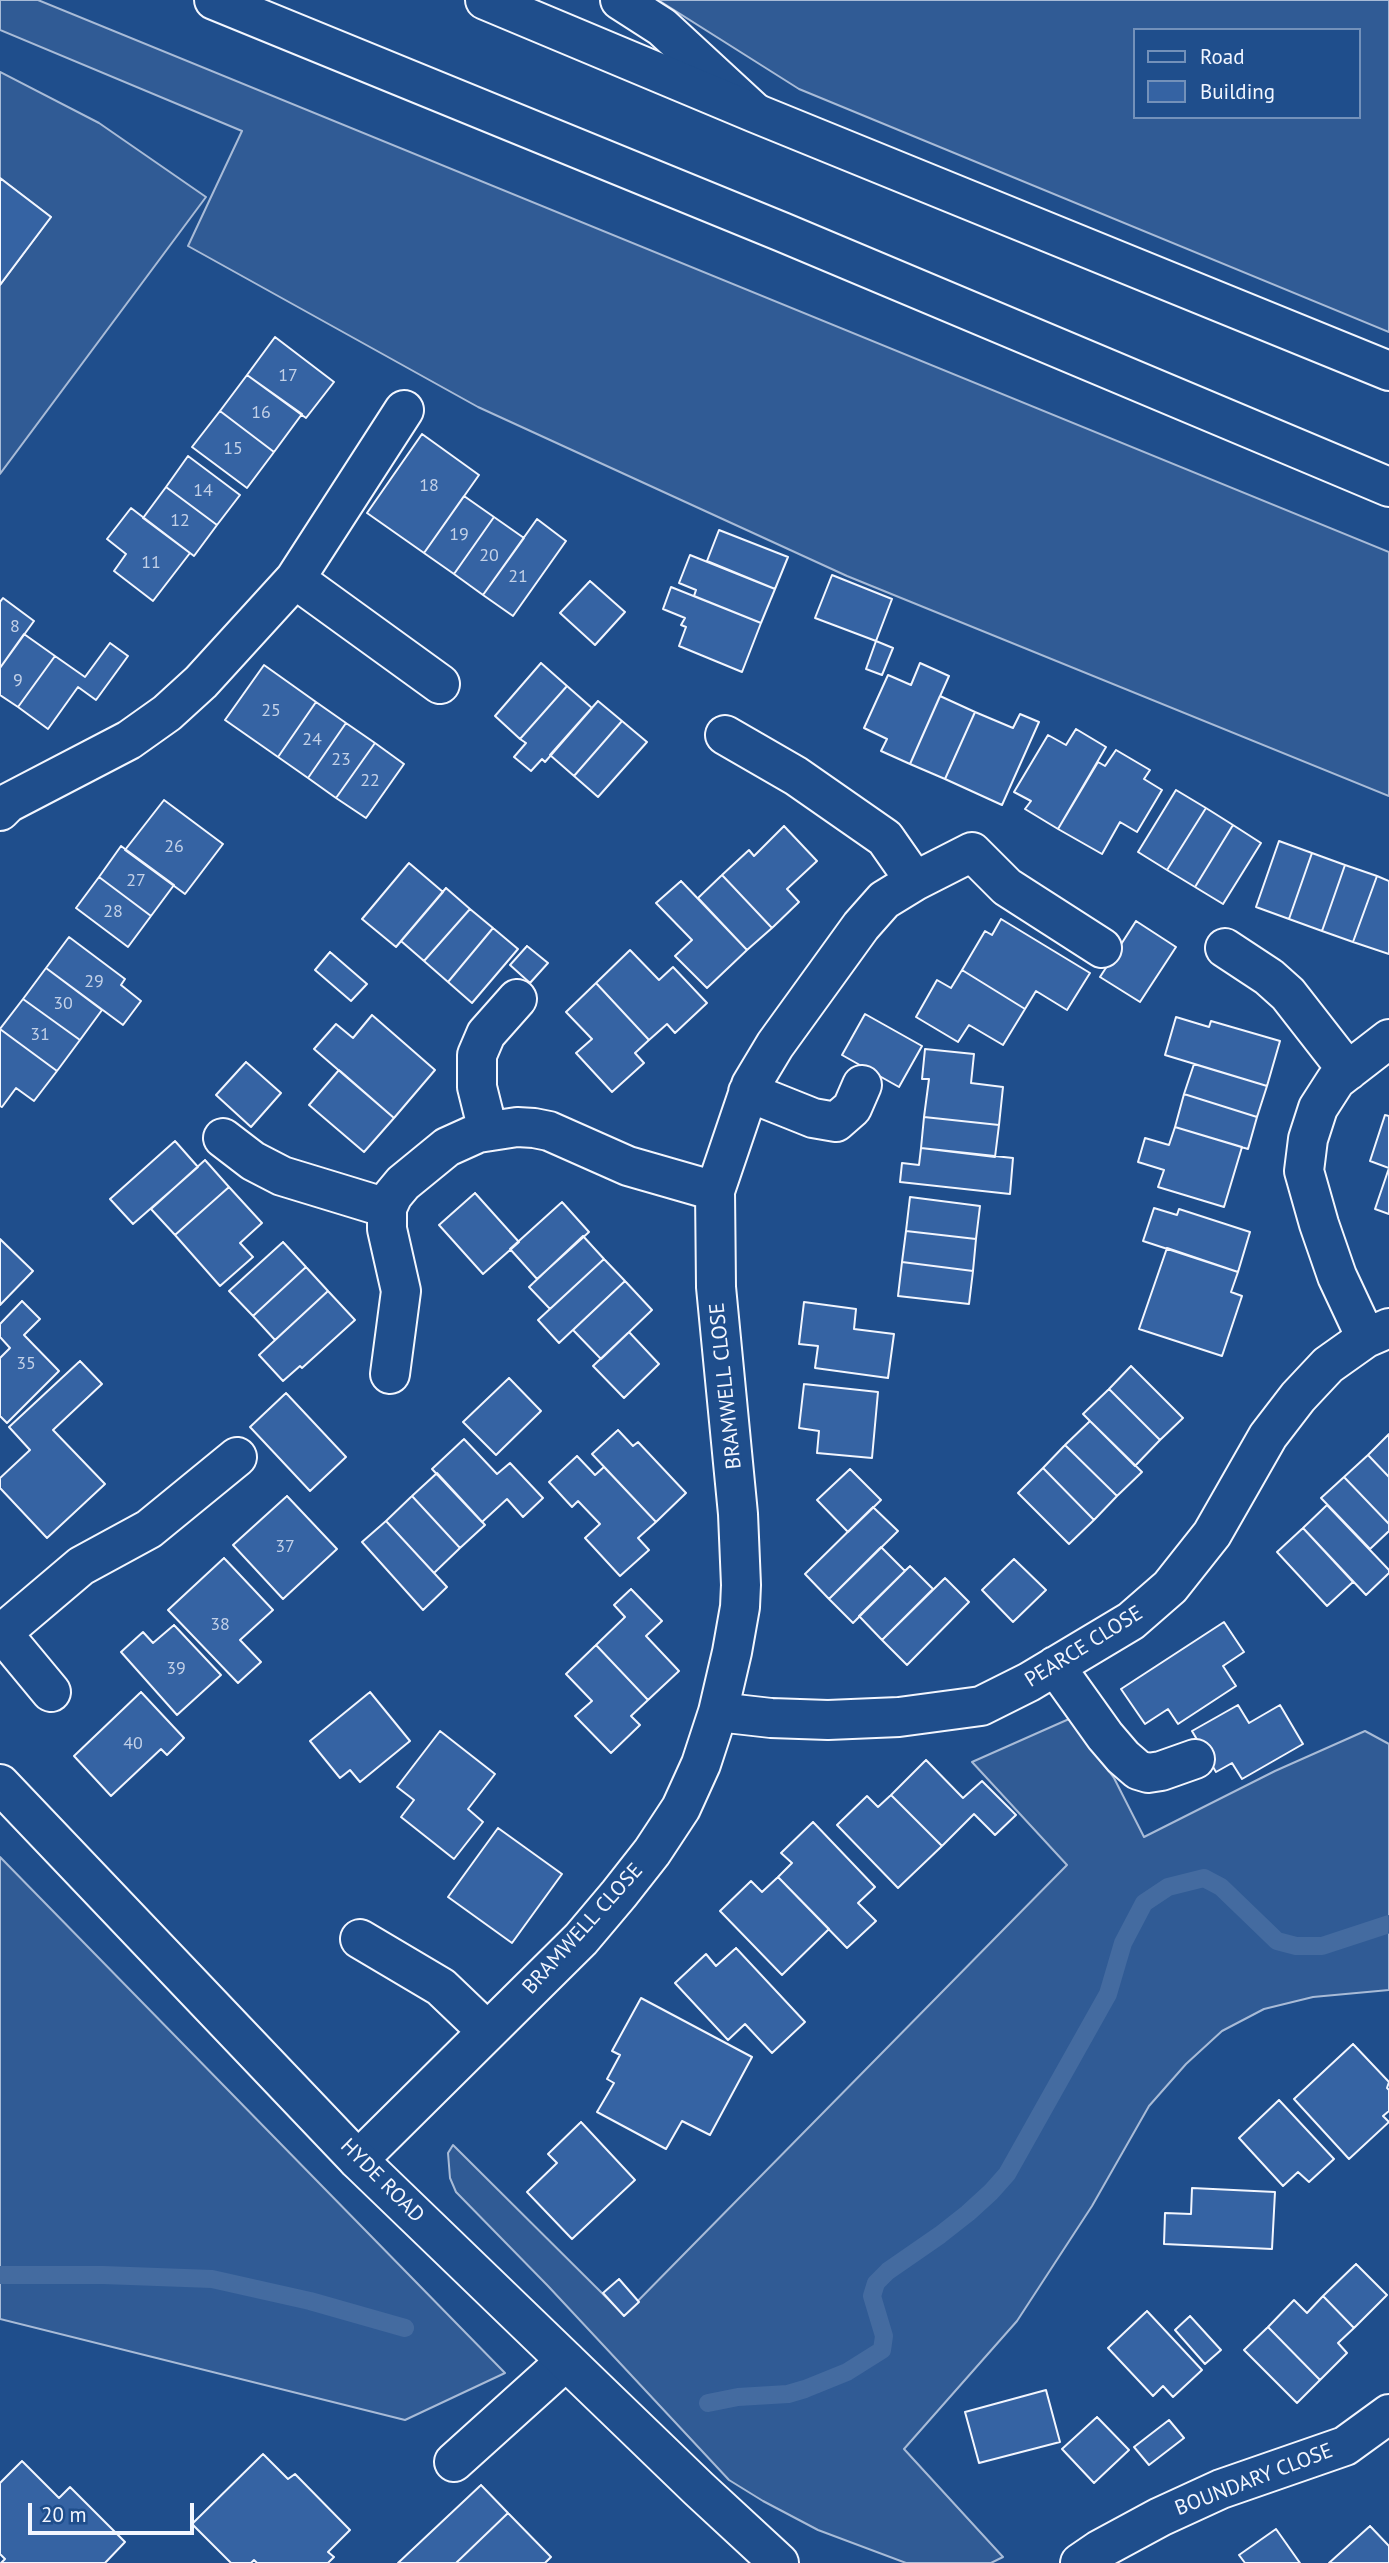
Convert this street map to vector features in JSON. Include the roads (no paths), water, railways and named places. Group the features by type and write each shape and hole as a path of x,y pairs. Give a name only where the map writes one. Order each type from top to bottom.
{"main road":[{"path":"214,0 782,232 1389,487"},
{"path":"485,0 1389,371"},
{"path":"621,0 662,27 755,113"},
{"path":"0,811 8,803 129,740 167,713 201,682 295,579 404,410"},
{"path":"295,579 440,684"},
{"path":"725,735 796,776 885,838 915,881"},
{"name":"BRAMWELL CLOSE","path":"358,2160 580,1938 652,1852 681,1808 696,1775 718,1712 738,1624 741,1585 738,1514 716,1287 715,1191 748,1093 775,1045 861,926 884,900 972,852 1007,887 1102,948"},
{"path":"1225,948 1269,977 1288,994 1348,1071"},
{"path":"488,1131 477,1087 477,1055 486,1034 517,999"},
{"name":"PEARCE CLOSE","path":"718,1712 771,1718 828,1720 899,1717 981,1706 1131,1621 1170,1587 1212,1534 1268,1436 1298,1397 1328,1365 1377,1333 1337,1276 1304,1171 1308,1139 1318,1108 1336,1080 1389,1039"},
{"path":"748,1093 813,1118 836,1122 852,1108 862,1085"},
{"path":"390,1374 401,1291 387,1229 387,1208 403,1182 447,1147 488,1131 517,1127 549,1131 628,1166 715,1191"},
{"path":"222,1138 253,1161 282,1176 387,1208"},
{"path":"51,1692 1,1632 81,1566 149,1529 237,1457"},
{"path":"1055,1666 1105,1736 1123,1758 1138,1770 1148,1773 1161,1771 1195,1759"},
{"name":"HYDE ROAD","path":"0,1784 358,2160 779,2563"},
{"path":"360,1938 441,1987 487,2031"},
{"path":"454,2462 566,2361"},
{"name":"BOUNDARY CLOSE","path":"1080,2563 1160,2517 1209,2495 1345,2446 1389,2414"}],"waterway":[{"path":"708,2403 738,2397 788,2394 805,2389 847,2372 882,2350 884,2336 872,2296 876,2283 888,2271 968,2213 1007,2174 1108,1994 1123,1943 1144,1903 1168,1887 1204,1878 1221,1887 1277,1941 1296,1946 1322,1946 1389,1924"},
{"path":"0,2275 212,2279 310,2301 405,2328"}]}
